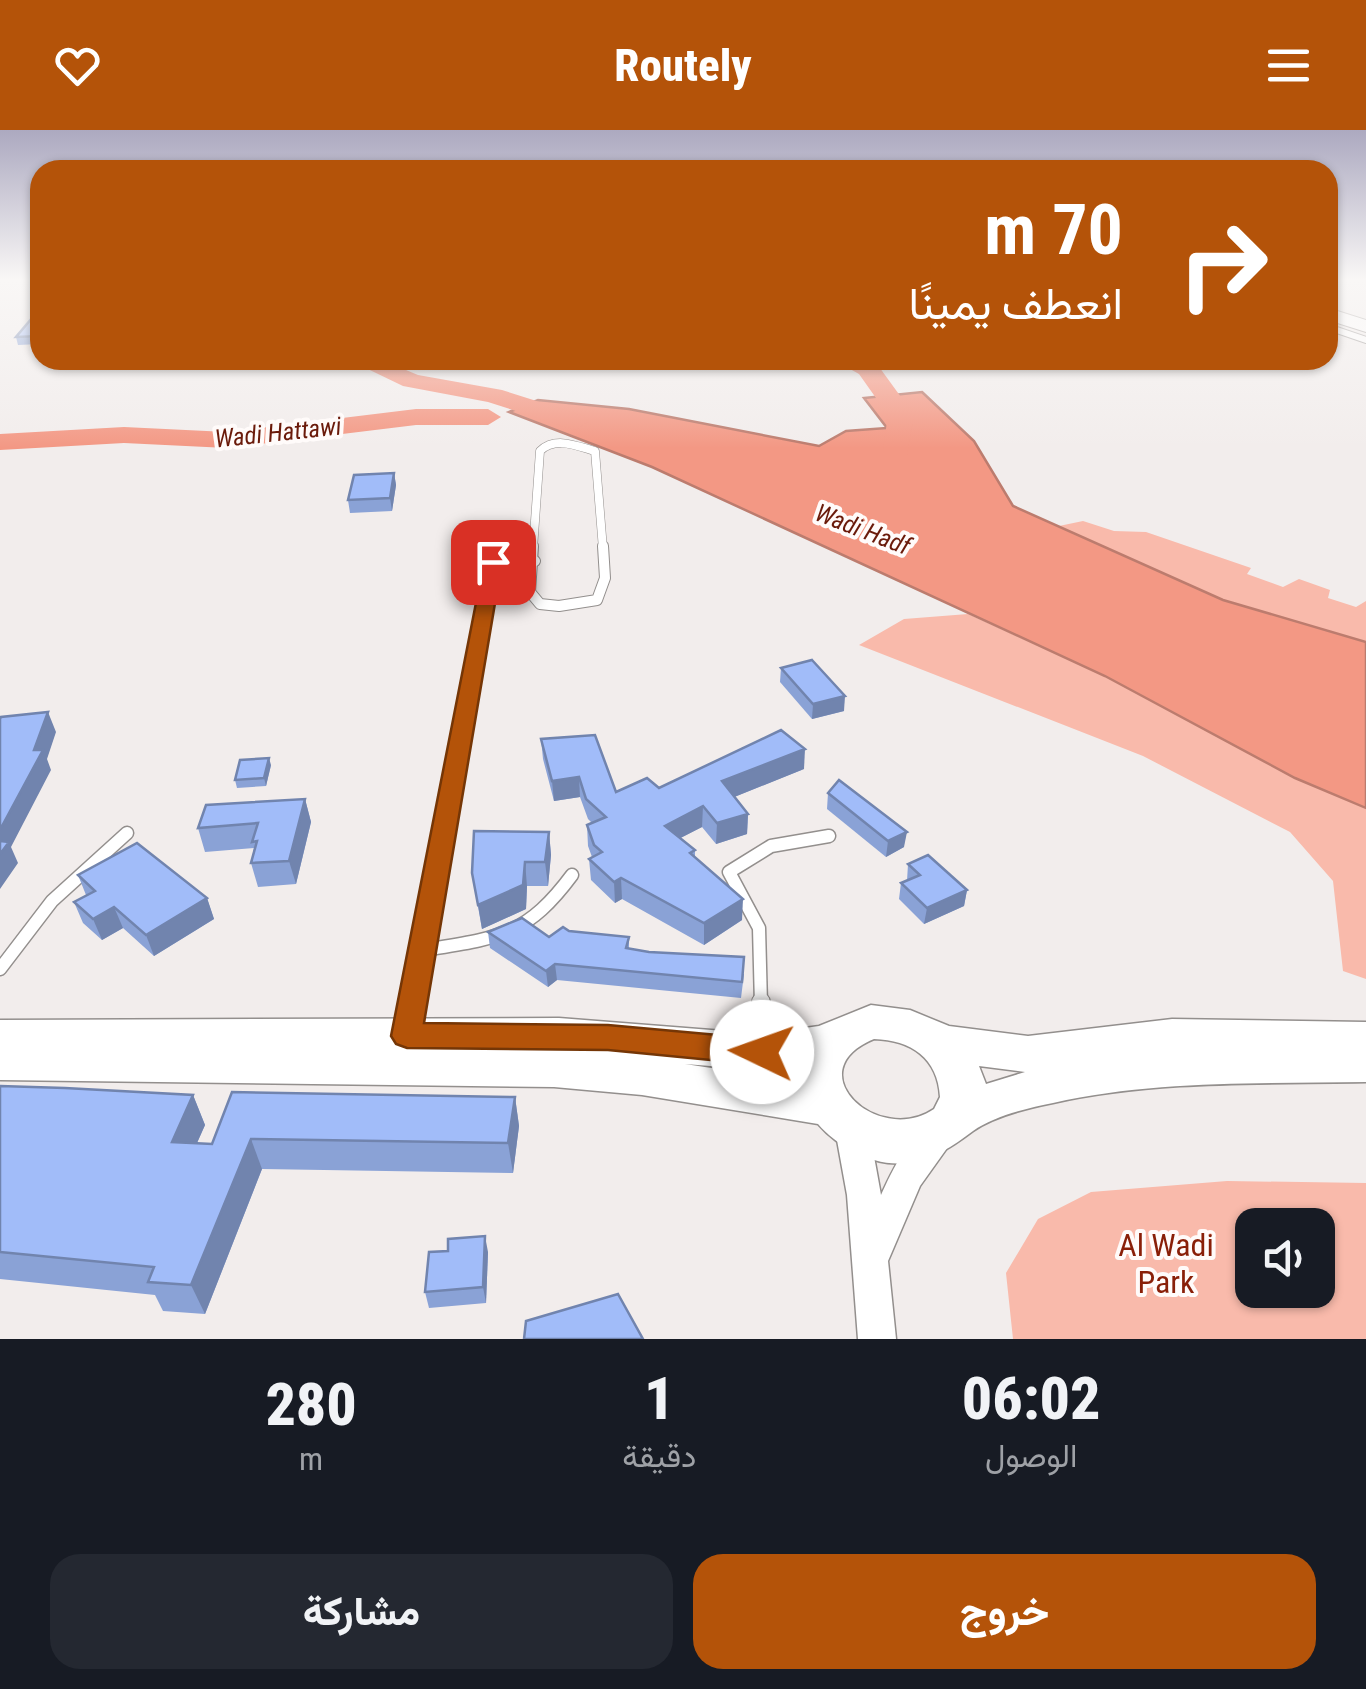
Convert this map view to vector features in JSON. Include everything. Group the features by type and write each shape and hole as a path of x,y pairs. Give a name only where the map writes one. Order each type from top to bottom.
{"main road":[{"path":"840,1117 817,1080 821,1054 828,1043 854,1025 871,1022 907,1025 940,1043 1028,1054 1172,1037 1365,1045"},
{"path":"0,1038 608,1038 762,1052 828,1043"},
{"path":"940,1043 960,1071 964,1087 951,1123"},
{"path":"0,1062 554,1068 642,1076 840,1117 891,1142 912,1142 1019,1091 1365,1045"}],"street":[{"path":"840,1117 864,1195 877,1339"},
{"path":"868,1270 892,1204 907,1176 951,1123"}],"lane":[{"path":"564,442 590,447 595,450 605,578 601,596 590,603 540,604 530,592 535,562 540,451 546,445 564,442"},
{"path":"407,1036 493,562 535,562"},
{"path":"0,970 52,901 128,832"},
{"path":"762,1052 759,928 729,872 771,846 829,836"},
{"path":"424,950 484,939 520,924 545,911 572,875"}],"green space":[{"path":"1083,521 1114,531 1146,532 1251,568 1247,574 1283,587 1299,579 1330,590 1328,598 1356,607 1366,601 1366,642 1223,600 1059,526"},
{"path":"968,614 1105,676 1295,778 1366,808 1366,979 1343,971 1333,881 1290,832 1143,756 859,645 904,619"},
{"name":"Al Wadi Park","path":"1227,1181 1366,1183 1366,1339 1013,1339 1006,1273 1038,1219 1091,1192"}],"water":[{"path":"922,392 974,441 1013,506 1223,600 1366,642 1366,808 1295,778 1105,676 652,467 509,412 538,400 629,409 819,446 846,431 887,428 864,398"}],"building":[{"path":"394,473 390,498 348,500 354,475"},
{"path":"812,660 845,696 813,704 781,668"},
{"path":"48,712 34,750 43,750 0,830 0,719"},
{"path":"781,730 805,749 722,781 748,814 717,823 703,806 665,826 743,899 704,923 621,878 614,882 589,859 602,852 594,845 587,825 606,817 586,799 579,777 552,781 541,739 595,735 616,792 647,778 659,788"},
{"path":"269,758 264,778 235,780 240,760"},
{"path":"839,780 907,832 888,841 828,793"},
{"path":"305,799 289,861 251,863 258,823 198,828 206,805"},
{"path":"474,831 549,832 545,862 525,862 523,885 478,905 472,873"},
{"path":"137,843 207,898 146,935 114,907 93,919 74,902 95,891 78,875"},
{"path":"928,855 967,890 927,908 901,883 920,875 908,864"},
{"path":"522,918 549,937 563,927 569,931 629,937 626,948 649,952 744,957 742,982 555,964 546,971 488,932"},
{"path":"0,1086 193,1095 172,1142 212,1144 232,1092 515,1097 508,1143 251,1139 191,1285 148,1282 154,1267 0,1252"},
{"path":"485,1236 483,1287 425,1292 429,1252 448,1251 448,1239"},
{"path":"618,1294 643,1339 524,1339 526,1321"}],"waterway":[{"name":"Wadi Hadf","path":"385,370 412,381 493,395 575,422"},
{"path":"869,370 901,415 897,449"},
{"name":"Wadi Hattawi","path":"0,442 124,435 227,440 416,417 488,417"}],"route":[{"path":"493,562 407,1036 608,1038 762,1052"}]}
